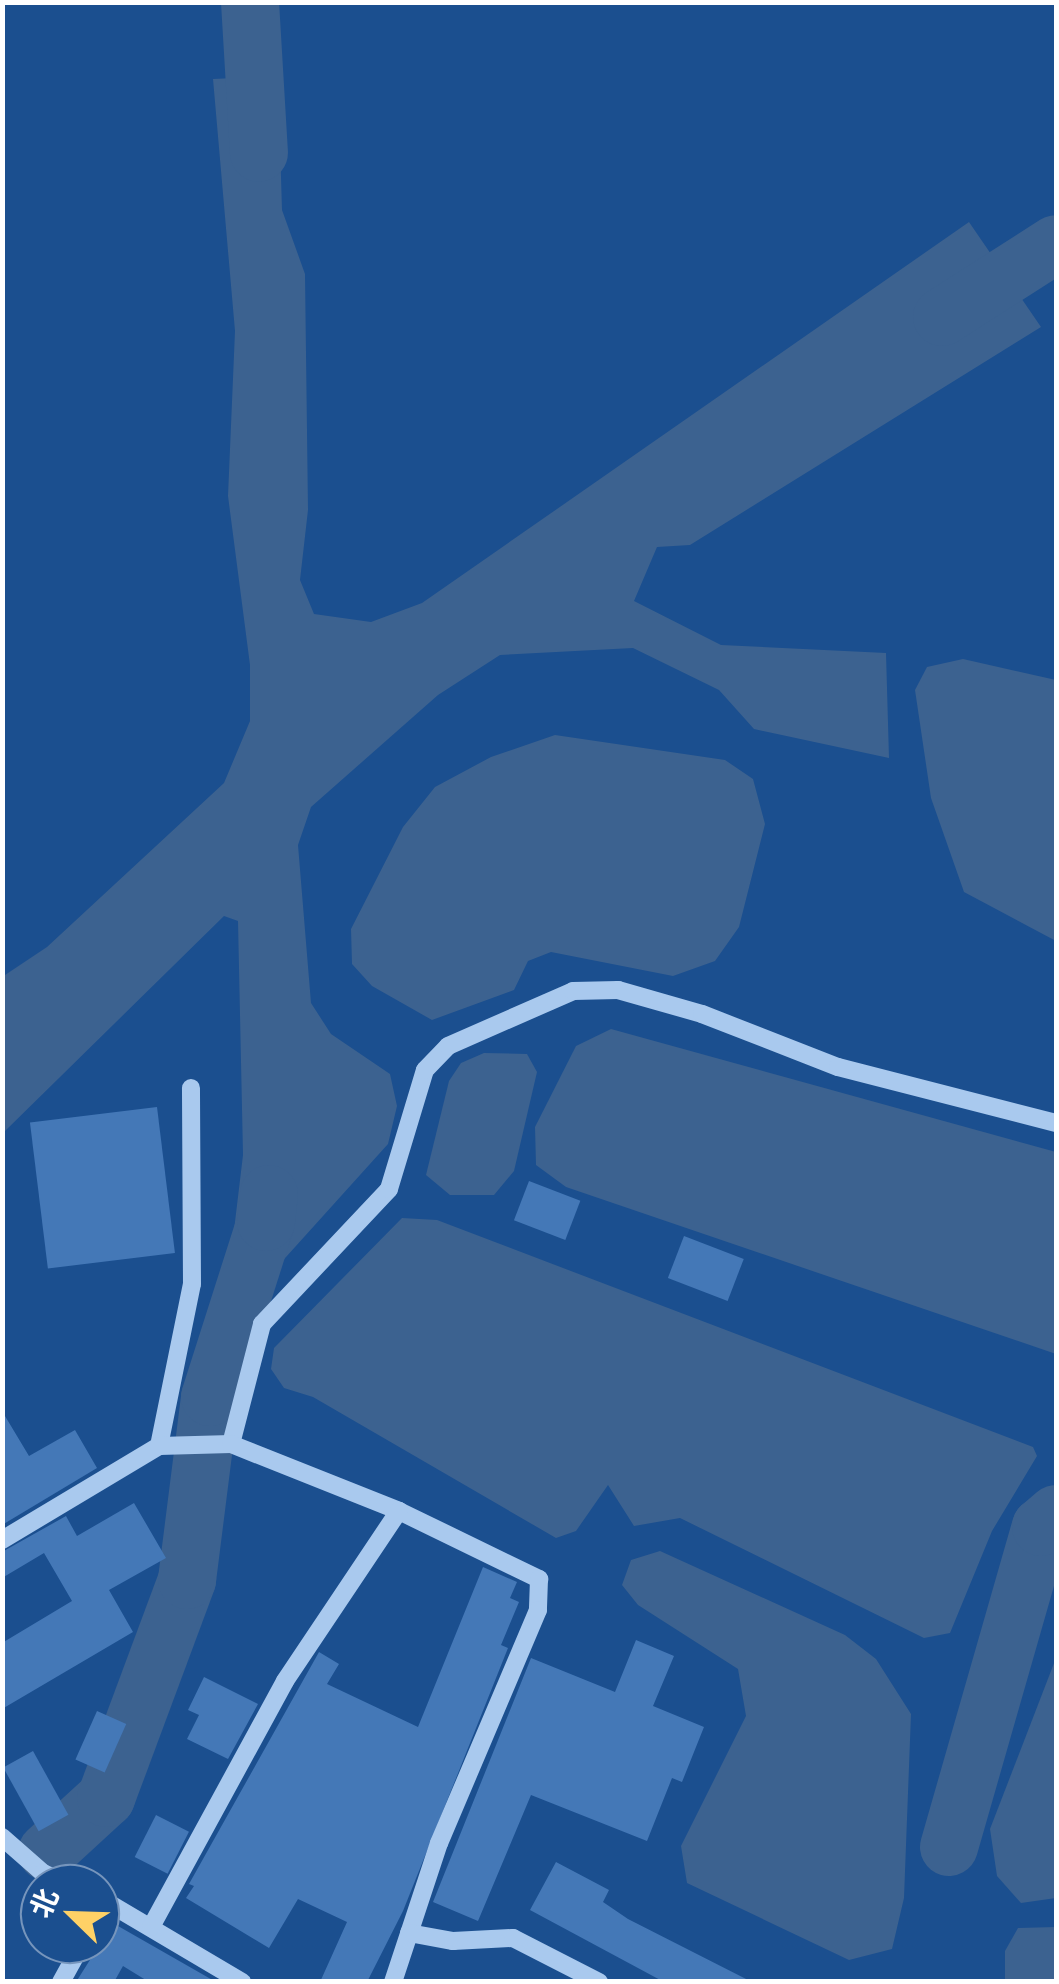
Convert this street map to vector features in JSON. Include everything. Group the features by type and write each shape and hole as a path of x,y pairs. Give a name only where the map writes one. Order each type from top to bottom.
{"street":[{"path":"222,1444 262,1324 390,1189 426,1070 448,1046 573,991 618,990 702,1014 838,1068 1056,1123"},
{"path":"159,1446 192,1284 191,1088"},
{"path":"2,1540 159,1446 186,1442 222,1444 399,1510 538,1579 538,1610 439,1843 393,1982"},
{"path":"151,1927 285,1682 399,1510"},
{"path":"2,1837 32,1864"},
{"path":"120,1912 242,1982"},
{"path":"409,1933 453,1941 513,1938 599,1982"}],"water":[{"path":"278,76 282,210 305,274 308,510 300,580 314,614 371,622 422,603 969,222 1041,327 690,545 657,547 634,601 721,645 886,653 889,758 754,729 719,690 633,648 500,655 438,695 311,807 298,845 311,1003 331,1034 390,1074 397,1106 388,1144 277,1267 229,1272 243,1155 238,921 224,916 3,1133 2,977 47,947 224,783 250,721 250,665 228,496 235,331 213,79"},
{"path":"963,659 1056,680 1056,941 964,892 931,798 915,690 927,667"},
{"path":"555,735 725,760 753,779 765,824 739,927 715,961 673,976 551,952 528,961 514,990 432,1020 372,986 352,964 351,929 403,827 435,787 491,757"},
{"path":"611,1029 1056,1152 1056,1354 566,1187 536,1165 535,1127 576,1046"},
{"path":"484,1053 527,1054 537,1072 514,1171 494,1195 450,1195 426,1175 449,1081 461,1063"},
{"path":"402,1218 437,1220 1033,1447 1037,1456 992,1531 950,1633 924,1638 680,1518 634,1526 608,1485 576,1531 556,1538 313,1397 284,1388 271,1369 274,1348"},
{"path":"660,1551 845,1635 876,1659 911,1714 904,1898 892,1949 849,1960 687,1883 681,1846 746,1716 738,1669 638,1605 622,1585 631,1560"},
{"path":"1056,1658 1056,1898 1021,1903 997,1876 990,1829"},
{"path":"1056,1927 1056,1981 1005,1981 1005,1951 1018,1928"}],"building":[{"path":"157,1107 175,1253 48,1269 30,1123"},
{"path":"529,1181 580,1201 565,1240 514,1220"},
{"path":"684,1236 744,1259 728,1301 668,1278"},
{"path":"2,1411 29,1456 75,1430 97,1468 2,1525"},
{"path":"134,1503 166,1558 109,1590 133,1632 2,1709 2,1643 72,1601 44,1553 2,1578 2,1552 66,1516 77,1536"},
{"path":"483,1567 517,1582 510,1598 519,1602 501,1645 508,1648 403,1911 367,1982 320,1982 347,1922 298,1899 269,1948 186,1898 194,1886 189,1884 319,1652 339,1664 327,1684 418,1727"},
{"path":"636,1640 674,1656 653,1706 704,1727 682,1782 672,1778 647,1841 531,1795 478,1921 433,1902 531,1658 615,1692"},
{"path":"204,1677 258,1704 228,1759 187,1739 199,1715 188,1710"},
{"path":"97,1711 126,1724 105,1772 75,1759"},
{"path":"33,1751 68,1815 39,1831 3,1767"},
{"path":"156,1815 189,1832 168,1874 135,1857"},
{"path":"556,1862 609,1890 603,1902 628,1919 752,1982 664,1982 530,1910"},
{"path":"120,1927 216,1982 149,1982 123,1966 114,1982 76,1982 87,1964 120,1964"}],"waterway":[{"path":"250,2 259,153"},
{"path":"942,317 1056,244"},
{"path":"47,1852 106,1798 187,1580 210,1397 266,1222 269,1194"},
{"path":"949,1847 1041,1527 1056,1514"}]}
